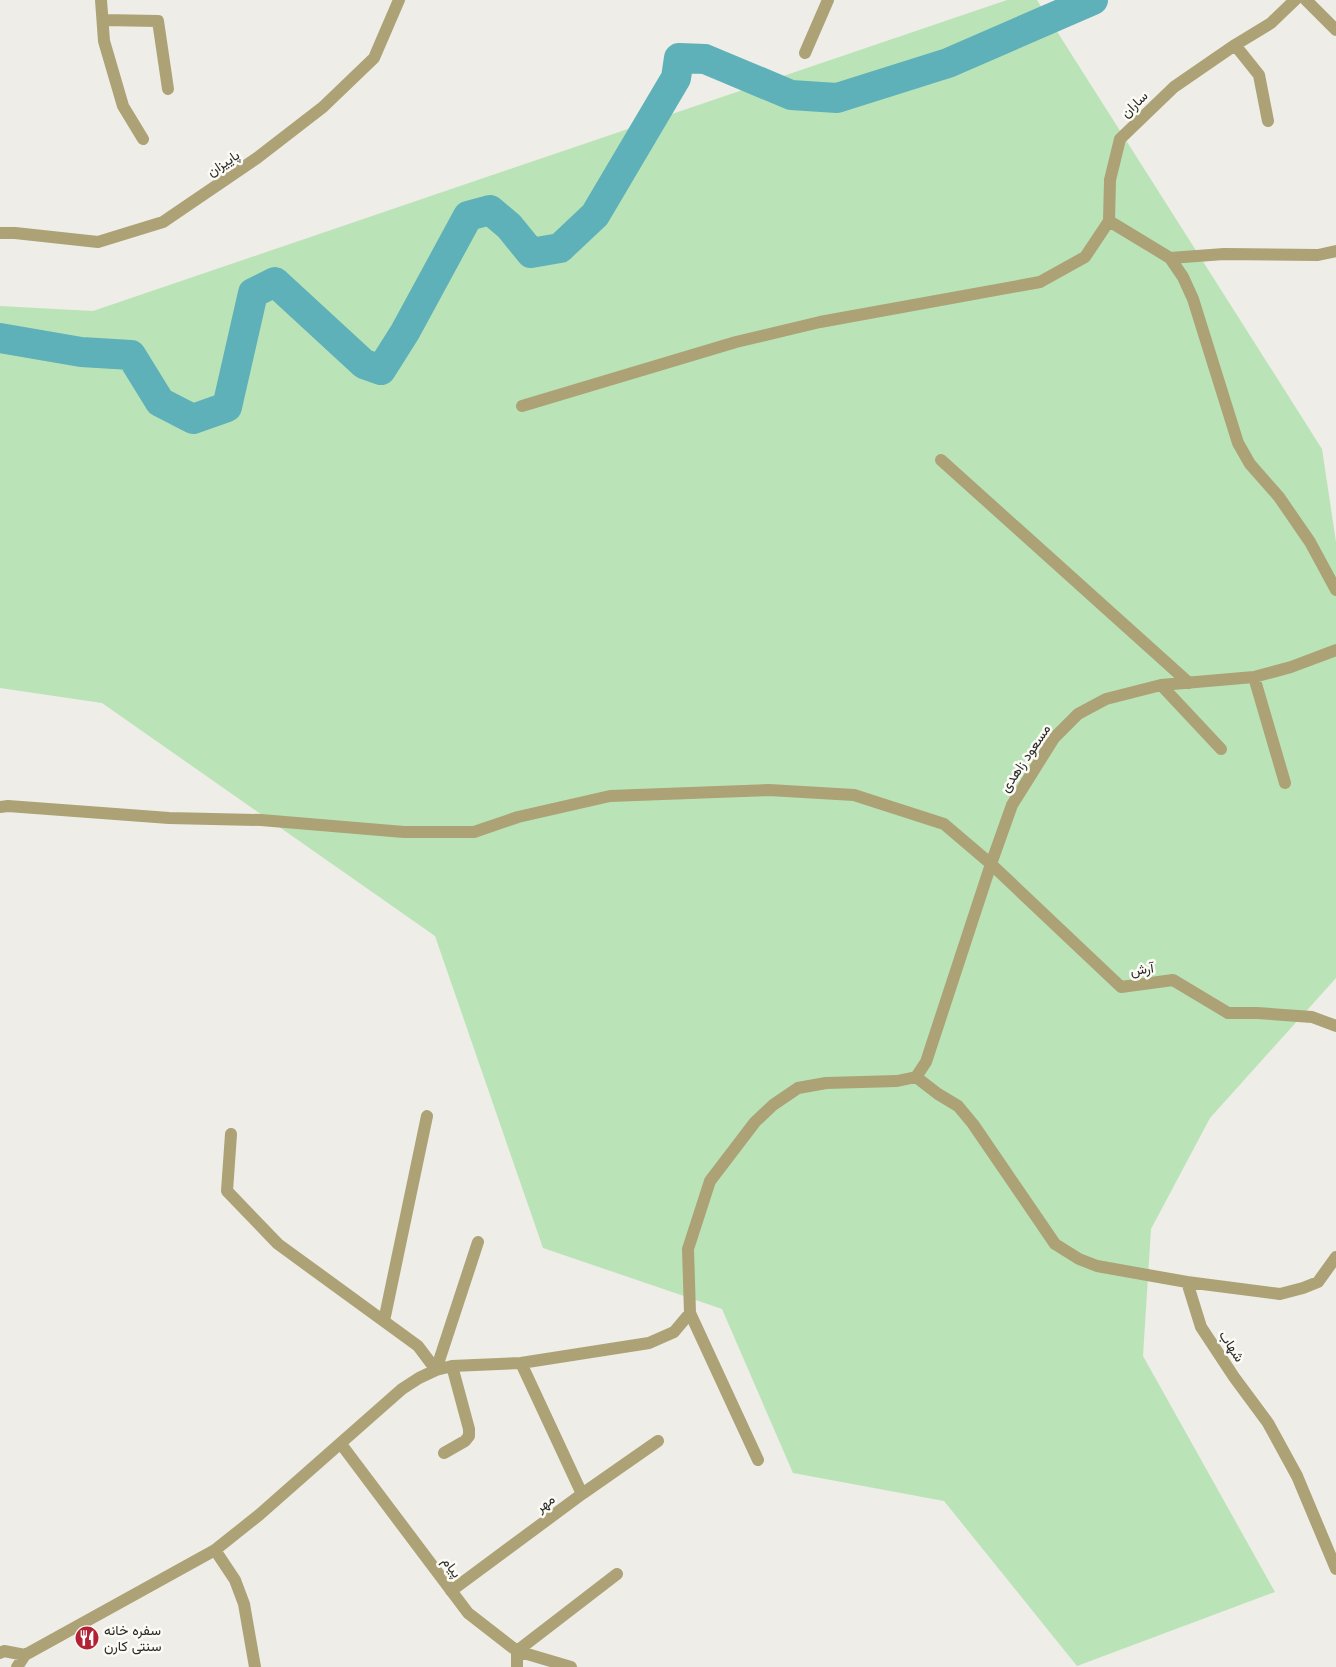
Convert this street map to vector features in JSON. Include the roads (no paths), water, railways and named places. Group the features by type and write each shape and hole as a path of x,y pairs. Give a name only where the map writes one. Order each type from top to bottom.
{"street":[{"path":"101,0 104,41 123,106 143,139"},
{"name":"پاییزان","path":"0,233 98,242 163,222 257,158 323,107 374,58 399,0"},
{"path":"806,53 828,0"},
{"name":"ساران","path":"1109,221 1110,180 1120,139 1174,87 1271,23 1295,0"},
{"path":"1306,0 1336,30"},
{"path":"102,20 158,21 168,89"},
{"path":"1235,45 1259,75 1268,121"},
{"path":"522,406 736,342 820,322 1040,282 1084,257 1109,221 1170,258 1184,277 1193,299 1238,443 1250,464 1279,497 1310,542 1336,590"},
{"path":"1170,258 1224,254 1318,255 1336,251"},
{"path":"941,460 1189,683"},
{"name":"مسعود زاهدی","path":"916,1077 926,1062 990,864 1012,805 1054,738 1078,714 1106,699 1162,685 1254,677 1291,667 1336,650"},
{"path":"1254,677 1285,783"},
{"path":"1162,685 1221,749"},
{"path":"0,807 8,806 169,818 262,820 404,832 474,832 518,818 610,796 769,790 854,795 944,824 990,864"},
{"name":"آرش","path":"990,864 1121,987 1173,980 1228,1013 1312,1017 1336,1026"},
{"path":"758,1460 690,1313 688,1249 710,1181 755,1122 773,1105 798,1088 826,1083 897,1081 916,1077 958,1106 973,1124 1055,1244 1079,1259 1097,1266 1187,1282 1280,1294 1318,1282 1336,1257"},
{"path":"384,1321 427,1116"},
{"path":"231,1134 227,1191 278,1244 418,1346 436,1370"},
{"path":"436,1370 478,1242"},
{"name":"شهاب","path":"1187,1282 1201,1327 1234,1377 1268,1423 1297,1476 1336,1569"},
{"path":"16,1667 25,1655 215,1550 259,1515 402,1389 419,1378 436,1370 452,1366 521,1363 649,1343 674,1332 690,1313"},
{"path":"521,1363 582,1494"},
{"path":"444,1453 469,1436 469,1429 452,1366"},
{"name":"مهر","path":"451,1591 582,1494 658,1441"},
{"name":"پیام","path":"341,1444 468,1613 516,1651 571,1667"},
{"path":"215,1550 235,1580 244,1604 255,1667"},
{"path":"517,1667 516,1651 616,1574"},
{"path":"0,1652 4,1650 25,1655"}],"waterway":[{"path":"0,338 81,352 131,355 160,402 193,419 227,407 253,293 275,282 364,364 381,370 405,332 468,216 490,210 509,226 531,253 560,248 595,215 676,78 679,58 705,59 791,95 837,98 948,63 1093,0"}],"place":[{"name":"سفره خانه سنتی کارن","path":"87,1638"}]}
